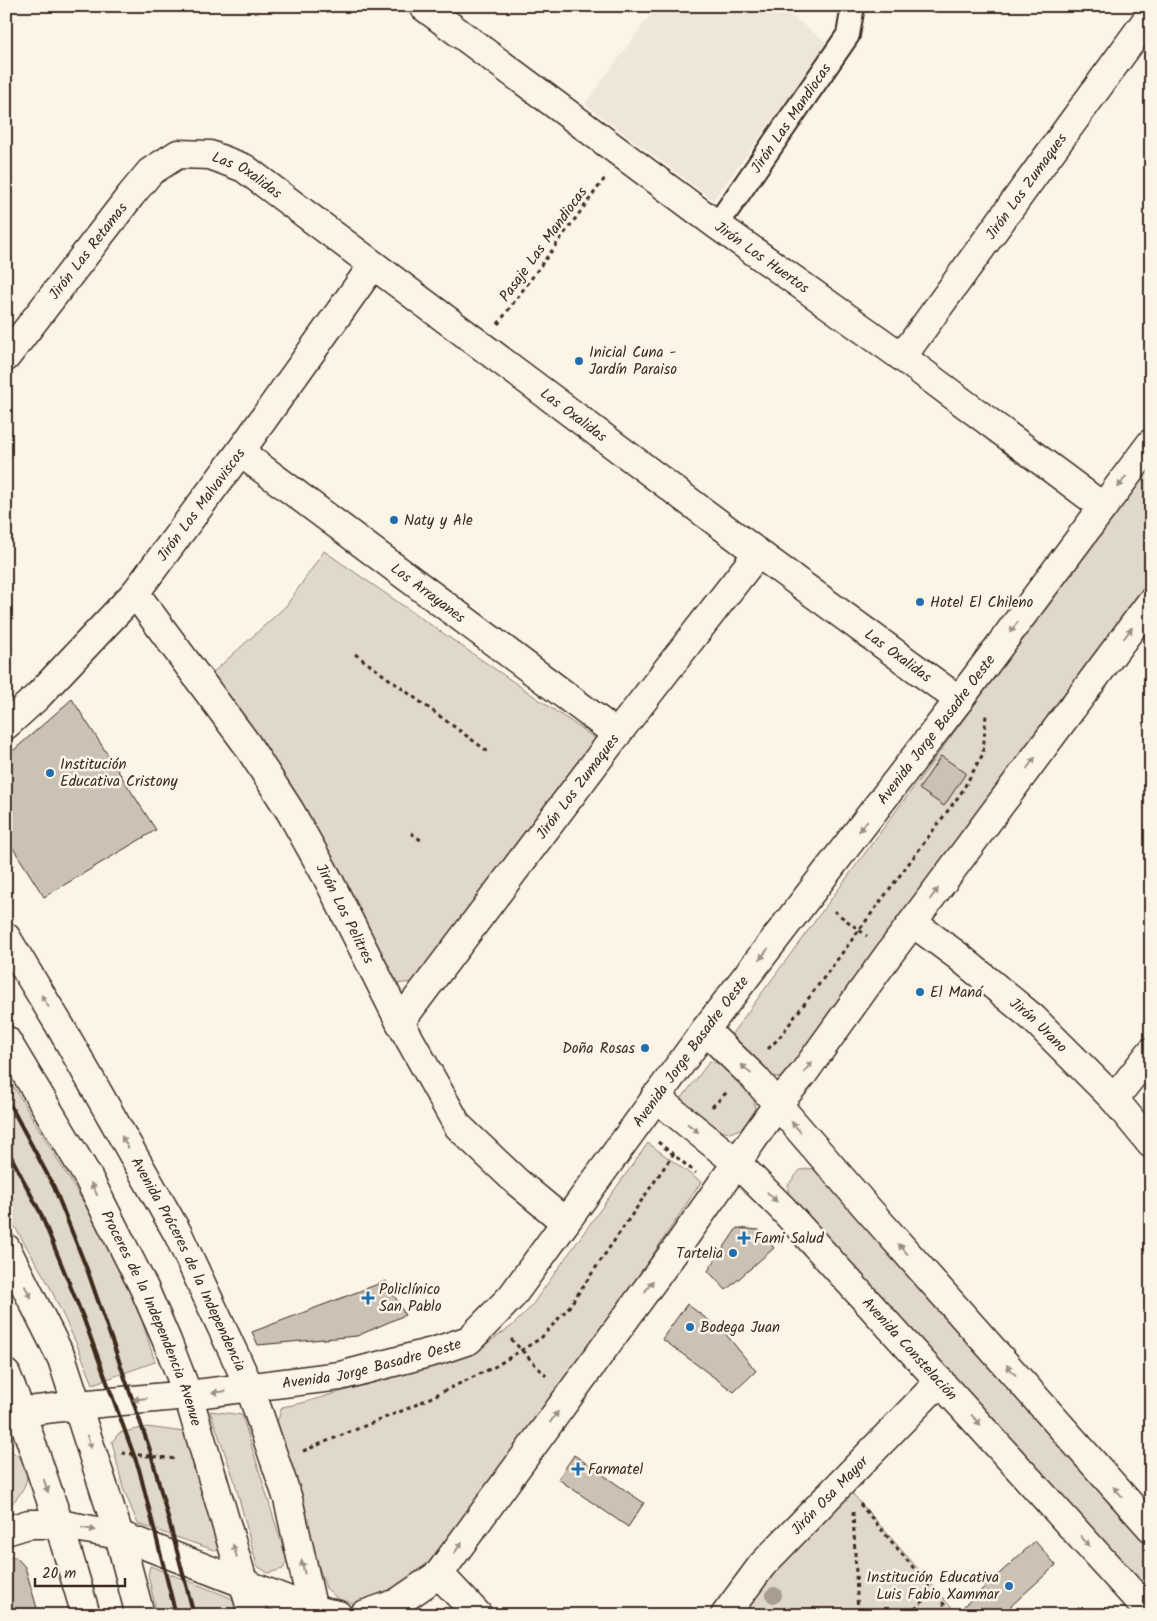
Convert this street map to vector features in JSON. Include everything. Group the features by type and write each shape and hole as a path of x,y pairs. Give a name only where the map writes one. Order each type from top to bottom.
{"street":[{"name":"Jirón Los Huertos","path":"423,6 717,225 902,357 1103,507"},
{"name":"Jirón Las Mandiocas","path":"717,225 848,35 853,6"},
{"name":"Jirón Los Zumaques","path":"902,357 1151,14"},
{"name":"Las Oxalidas","path":"178,154 210,155 244,168 758,553 959,700"},
{"name":"Jirón Las Retamas","path":"6,357 137,187 150,172 178,154"},
{"name":"Jirón Los Malvaviscos","path":"6,725 37,697 135,593 240,452 373,265"},
{"name":"Avenida Jorge Basadre Oeste","path":"14,1414 78,1405 188,1395 340,1376 436,1351 469,1340 512,1296 705,1030 959,700 1151,443"},
{"name":"Los Arrayanes","path":"240,452 617,734"},
{"name":"Jirón Los Zumaques","path":"400,1022 617,734 758,553"},
{"name":"Jirón Los Pelitres","path":"135,593 246,742 290,811 328,877 400,1022 458,1126 517,1182 565,1222"},
{"path":"363,1615 397,1603 439,1574 912,923 1151,602"},
{"name":"Jirón Urano","path":"912,923 958,956 1033,1018 1114,1099 1151,1144"},
{"name":"Avenida Próceres de la Independencia","path":"6,937 60,1026 178,1234 250,1388 288,1499 322,1613"},
{"path":"705,1030 754,1077 1151,1528"},
{"name":"Proceres de la Independencia Avenue","path":"6,1040 88,1177 144,1288 188,1395 253,1615"},
{"path":"1114,1099 1151,1052"},
{"name":"Avenida Constelación","path":"655,1098 737,1163 782,1208 1151,1614"},
{"path":"6,1248 62,1359 119,1535 140,1615"},
{"path":"6,1374 14,1414 59,1524 86,1615"},
{"name":"Jirón Osa Mayor","path":"725,1615 762,1566 940,1381"},
{"path":"6,1531 30,1524 59,1524 119,1535 322,1613"},
{"path":"439,1574 478,1615"}],"path":[{"name":"Pasaje Las Mandiocas","path":"481,346 622,154"},
{"path":"355,654 490,753"},
{"path":"411,833 422,841"},
{"path":"830,907 869,939"},
{"path":"652,1137 703,1180"},
{"path":"491,1319 568,1398"},
{"path":"859,1503 952,1615"},
{"path":"853,1506 858,1615"},
{"path":"909,1615 933,1591"}],"shaded area":[{"path":"657,6 778,6 829,44 713,200 585,104"},
{"path":"1151,465 1151,582 783,1079 766,1074 728,1039"},
{"path":"324,551 599,741 422,981 395,984 208,677 286,606"},
{"path":"710,1061 725,1065 753,1089 755,1108 745,1127 730,1133 716,1130 681,1099"},
{"path":"6,1074 105,1238 141,1317 155,1362 93,1384 48,1283 6,1212"},
{"path":"648,1143 701,1182 586,1356 430,1572 371,1600 356,1604 338,1599 326,1588 273,1435 282,1407 302,1403 439,1363 485,1345 512,1326 530,1308"},
{"path":"816,1168 1151,1548 1151,1599 788,1201 788,1185 800,1170"},
{"path":"210,1411 242,1415 287,1561 283,1569 268,1573 257,1566 234,1479"},
{"path":"147,1427 184,1432 220,1538 217,1551 138,1524 123,1488 112,1442 119,1433"},
{"path":"6,1447 24,1463 27,1476 21,1492 6,1508"},
{"path":"852,1493 958,1615 743,1615 788,1554"},
{"path":"150,1566 229,1597 238,1605 240,1615 157,1615 148,1575"}],"building":[{"path":"72,699 156,830 44,897 6,837 6,757"},
{"path":"941,756 966,773 944,806 919,789"},
{"path":"737,1228 759,1230 774,1248 726,1290 708,1271"},
{"name":"Policlínico San Pablo","path":"386,1281 405,1315 357,1336 258,1345 252,1332"},
{"path":"687,1304 724,1332 756,1371 734,1392 662,1339"},
{"path":"574,1455 644,1503 628,1527 558,1479"},
{"name":"Institución Educativa Luis Fabio Xammar","path":"1035,1541 1056,1565 1001,1615 970,1615 963,1607"},
{"path":"6,1557 16,1557 25,1567 39,1615 6,1615"}],"railway":[{"path":"6,1097 54,1187 88,1272 150,1450 194,1615"},
{"path":"6,1147 40,1212 83,1317 139,1469 176,1615"}],"place":[{"name":"Inicial Cuna - Jardín Paraiso","path":"579,361"},
{"name":"Naty y Ale","path":"394,520"},
{"name":"Hotel El Chileno","path":"920,602"},
{"name":"Institución Educativa Cristony","path":"50,773"},
{"name":"El Maná","path":"920,992"},
{"name":"Doña Rosas","path":"645,1048"},
{"name":"Fami Salud","path":"744,1238"},
{"name":"Tartelia","path":"733,1253"},
{"name":"Policlínico San Pablo","path":"368,1298"},
{"name":"Bodega Juan","path":"690,1327"},
{"name":"Farmatel","path":"578,1469"},
{"name":"Institución Educativa Luis Fabio Xammar","path":"1009,1586"}]}
